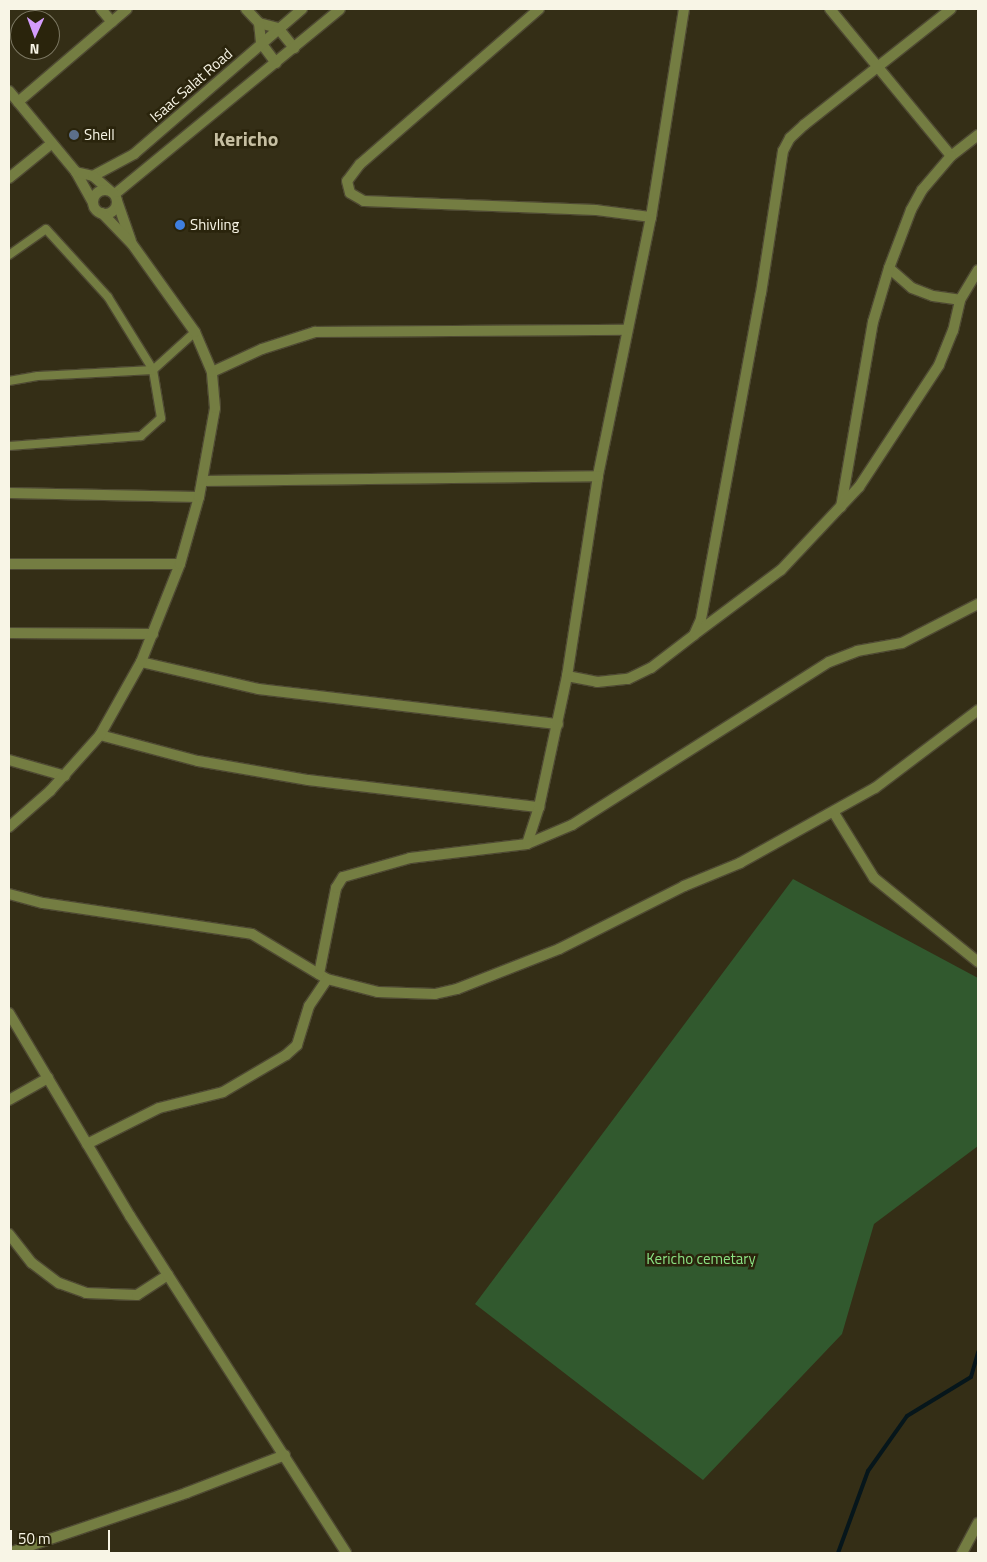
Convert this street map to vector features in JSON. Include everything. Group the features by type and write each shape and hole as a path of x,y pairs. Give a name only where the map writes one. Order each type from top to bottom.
{"street":[{"path":"100,9 112,22"},
{"path":"18,102 127,9"},
{"path":"246,9 259,23 278,28 294,48"},
{"name":"Isaac Salat Road","path":"93,176 134,154 302,9"},
{"path":"93,203 97,193 114,195 340,9"},
{"path":"539,9 360,164 347,181 350,193 356,199 370,202 596,210 651,217"},
{"path":"527,844 539,807 558,724 598,476 626,330 651,217 684,9"},
{"path":"830,9 950,156"},
{"path":"694,635 707,598 783,151 790,138 804,125 951,9"},
{"path":"259,23 261,43 276,63"},
{"path":"9,91 76,172 93,203 132,244 195,332 212,372 214,408 199,497 180,564 141,662 100,735 65,776 9,827"},
{"path":"841,507 873,322 889,268 910,210 950,156 978,135"},
{"path":"9,178 52,143"},
{"path":"76,172 93,176 114,195 132,244"},
{"path":"102,213 114,210 114,195"},
{"path":"889,268 912,288 933,296 960,300"},
{"path":"567,676 597,682 628,679 651,668 781,570 841,507 875,466 939,366 953,331 960,300 978,270"},
{"path":"212,372 262,349 315,332 626,330"},
{"path":"202,481 598,476"},
{"path":"9,493 199,497"},
{"path":"9,564 180,564"},
{"path":"87,1144 159,1108 222,1092 286,1055 297,1045 309,1006 323,976 336,888 344,878 410,858 527,844 572,825 829,662 857,651 902,643 978,604"},
{"path":"9,633 152,634"},
{"path":"141,662 269,690 558,724"},
{"path":"9,894 43,903 252,934 323,976 363,989 404,995 457,990 559,948 684,886 740,862 834,813 906,766 978,710"},
{"path":"100,735 198,761 308,780 539,807"},
{"path":"9,760 65,776"},
{"path":"834,813 874,878 978,962"},
{"path":"9,1013 168,1275 346,1553"},
{"path":"9,1100 48,1078"},
{"path":"9,1234 32,1264 59,1283 86,1293 138,1295 168,1275"},
{"path":"9,1553 186,1493 284,1455"},
{"path":"962,1553 978,1524"}],"lane":[{"path":"9,255 46,229 108,298 153,370 161,418 141,436 9,446"},
{"path":"9,381 38,376 153,370 195,332"}],"green space":[{"name":"Kericho cemetary","path":"793,879 978,978 978,1146 874,1224 842,1334 703,1480 475,1304"}],"waterway":[{"path":"838,1553 868,1471 907,1416 971,1377 978,1352"}],"place":[{"name":"Shell","path":"74,135"},
{"name":"Shivling","path":"180,225"}],"district":[{"name":"Kericho","path":"246,138"}]}
